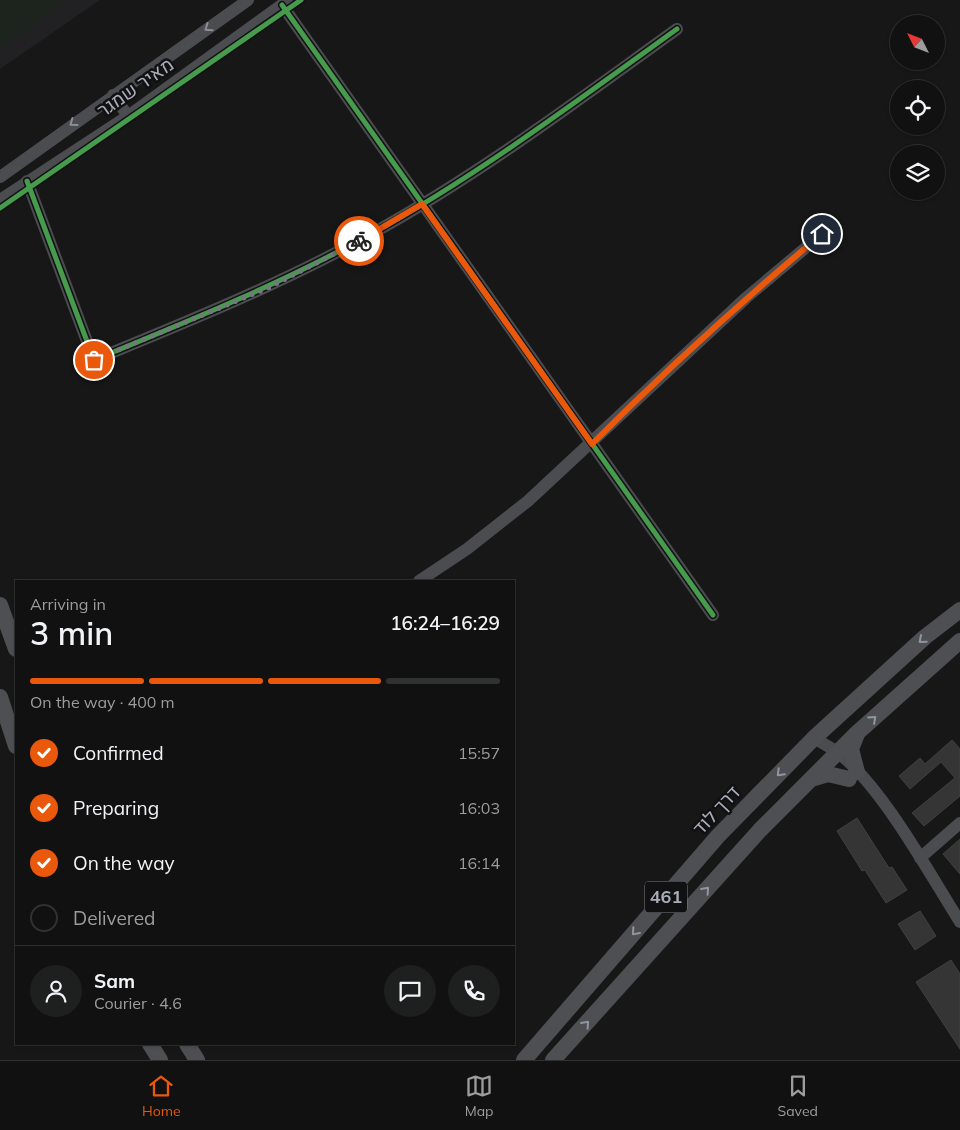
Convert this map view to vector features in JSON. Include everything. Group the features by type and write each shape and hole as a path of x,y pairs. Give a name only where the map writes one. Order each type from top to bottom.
{"main road":[{"path":"0,604 15,646"},
{"name":"דרך לוד","path":"524,1060 718,836 814,738 925,637 960,610"},
{"name":"461","path":"553,1060 760,830 857,733 960,641"},
{"path":"0,697 15,743"},
{"path":"809,780 828,774 853,775 851,749 857,733"},
{"path":"151,1045 160,1060"},
{"path":"188,1045 198,1060"}],"street":[{"name":"מאיר שמגר","path":"0,177 248,0"},
{"name":"מאיר שמגר","path":"0,200 27,180 128,116 285,2"},
{"path":"285,2 422,204 713,615"},
{"path":"27,180 94,360 268,288 374,233 521,141 677,29"},
{"path":"113,95 128,116"},
{"path":"420,580 504,521 592,444 655,381 747,297 822,234"},
{"path":"814,738 886,807 960,922"},
{"path":"920,858 960,823"}],"shaded area":[{"path":"0,0 100,0 0,69"},
{"path":"0,0 67,0 23,33 0,46"}],"building":[{"path":"952,740 960,749 960,796 924,826 912,813 955,778 941,762 910,789 899,776 920,758 925,764"},
{"path":"857,818 889,868 892,867 907,890 886,903 865,870 862,871 837,831"},
{"path":"960,839 960,874 943,854"},
{"path":"920,911 936,936 915,950 898,924"},
{"path":"951,960 960,974 960,1049 916,982"}],"cycle path":[{"path":"0,208 301,0"},
{"path":"282,5 713,615"},
{"path":"27,181 94,360 270,285 373,233 490,161 677,29"}],"way so far":[{"path":"94,360 268,288 359,241"}],"route":[{"path":"359,241 422,204 592,444 655,381 747,297 822,234"}]}
